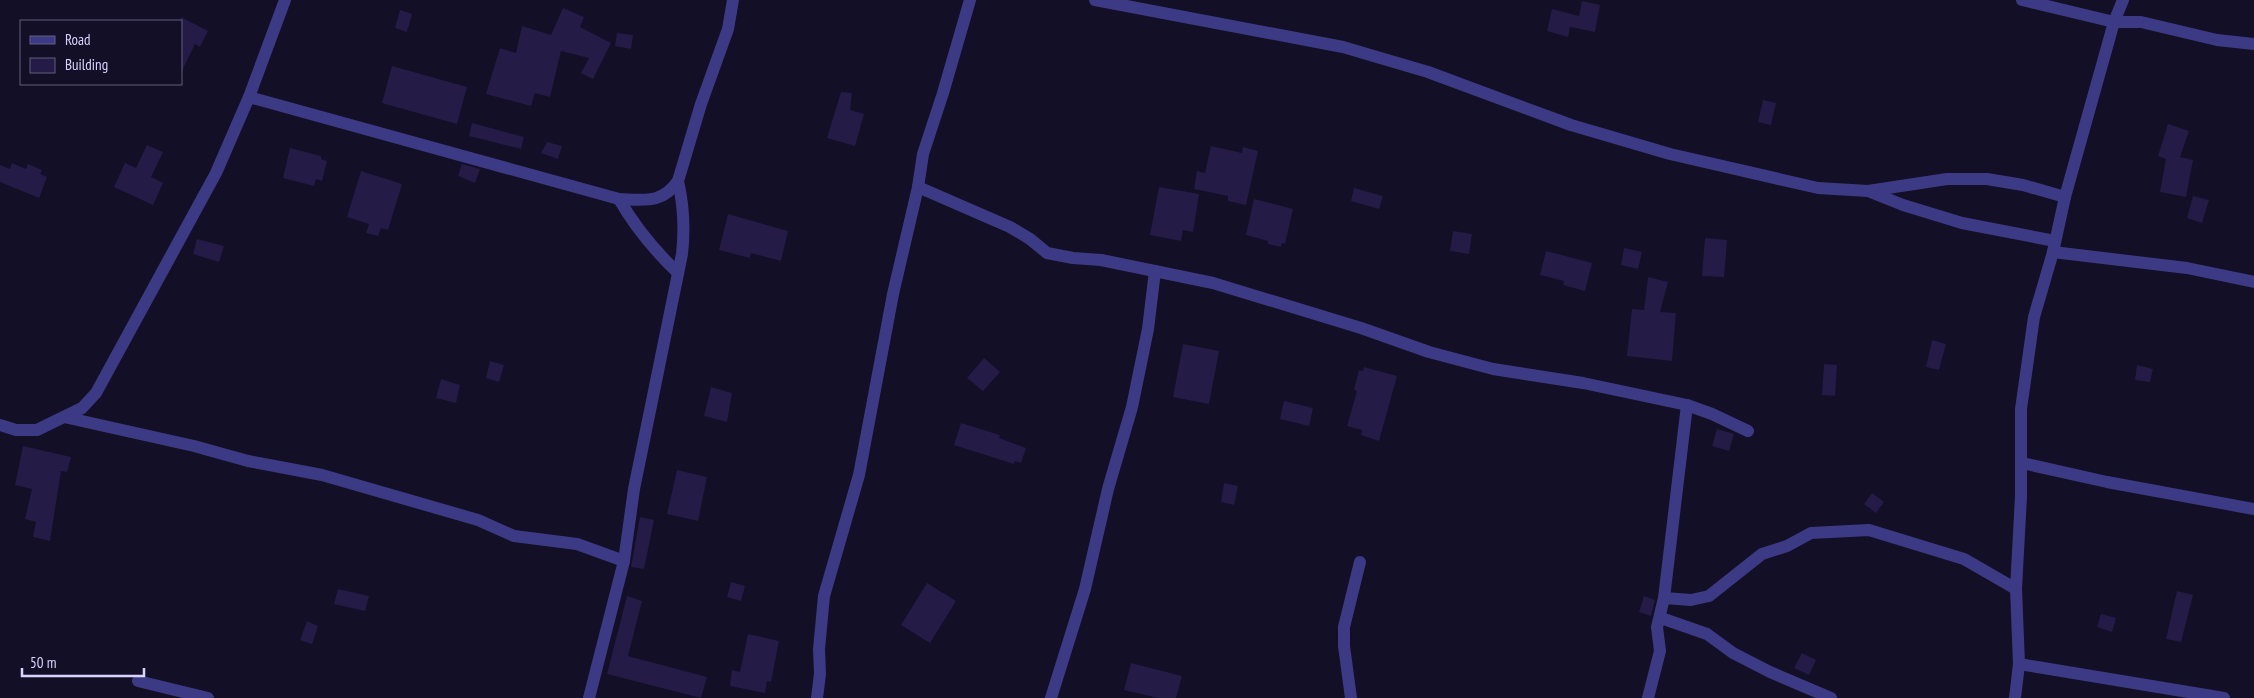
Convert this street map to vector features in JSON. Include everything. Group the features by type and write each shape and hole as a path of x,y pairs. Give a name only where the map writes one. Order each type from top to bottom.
{"street":[{"path":"0,425 16,430 37,430 82,408 96,393 216,173 249,97 285,0"},
{"path":"249,97 619,199 646,200 659,198 671,191 678,181 701,104 728,30 734,0"},
{"path":"817,698 824,596 859,475 899,265 918,187 923,154 970,0"},
{"path":"1095,0 1343,47 1428,72 1571,125 1670,154 1818,188 1868,191 1946,178 1987,179 2023,185 2064,197"},
{"path":"2022,0 2114,22 2142,22 2217,40 2254,44"},
{"path":"2015,698 2019,664 2016,589 2022,463 2021,409 2034,317 2054,246 2064,197 2122,0"},
{"path":"589,698 624,561 634,489 678,273 685,230 684,207 678,181"},
{"path":"918,187 1010,227 1030,238 1047,253 1073,258 1100,260 1213,284 1361,328 1429,352 1493,369 1582,383 1687,405 1712,414 1748,432"},
{"path":"1868,191 1903,205 1962,223 2054,246 2187,268 2254,282"},
{"path":"619,199 630,218 647,240 678,273"},
{"path":"1051,698 1074,626 1108,489 1132,407 1148,329 1154,271"},
{"path":"1648,698 1660,651 1657,627 1661,618 1664,598 1687,405"},
{"path":"64,417 194,446 248,461 322,475 478,520 514,536 577,544 624,561"},
{"path":"2022,463 2107,482 2254,509"},
{"path":"1664,598 1692,600 1709,596 1762,554 1787,546 1811,533 1869,530 1964,559 2016,589"},
{"path":"1351,698 1344,646 1344,627 1360,562"},
{"path":"1661,618 1707,634 1733,653 1770,672 1831,698"},
{"path":"2019,664 2224,698"},
{"path":"138,681 208,698"}],"building":[{"path":"1582,1 1600,5 1595,32 1570,27 1568,37 1547,31 1552,9 1579,16"},
{"path":"563,8 584,17 580,27 611,43 593,79 581,73 589,58 561,51 550,97 535,93 531,106 486,94 500,48 516,53 522,26 551,35"},
{"path":"400,10 412,14 407,32 395,28"},
{"path":"181,17 208,31 200,47 195,44 182,71 182,20"},
{"path":"617,33 633,35 631,49 615,46"},
{"path":"392,66 467,87 457,124 382,103"},
{"path":"841,92 852,93 850,110 864,114 855,146 827,138"},
{"path":"1763,100 1776,103 1771,125 1758,122"},
{"path":"472,123 524,137 521,149 469,136"},
{"path":"2168,124 2189,131 2180,157 2193,160 2186,197 2160,192 2166,159 2158,156"},
{"path":"547,142 562,146 558,159 541,153"},
{"path":"147,145 163,152 151,177 163,183 153,205 114,187 125,163 136,168"},
{"path":"1211,146 1242,153 1243,147 1258,151 1246,205 1228,201 1228,196 1194,189 1197,171 1205,173"},
{"path":"290,148 321,156 321,159 327,161 322,181 316,179 314,186 283,178"},
{"path":"12,163 26,169 28,164 42,170 40,174 47,177 39,198 0,182 0,165 10,169"},
{"path":"462,164 480,169 475,183 458,176"},
{"path":"361,171 402,184 388,230 381,228 378,236 366,233 369,224 347,217"},
{"path":"1159,187 1199,194 1193,232 1183,230 1181,241 1150,235"},
{"path":"1354,188 1383,196 1379,209 1351,201"},
{"path":"2193,196 2209,200 2202,223 2187,218"},
{"path":"1254,199 1293,209 1285,244 1282,243 1281,247 1246,235"},
{"path":"728,214 788,231 781,261 751,253 750,258 719,250"},
{"path":"1453,231 1472,234 1469,254 1450,251"},
{"path":"1705,238 1727,240 1724,277 1702,276"},
{"path":"197,239 224,246 219,262 193,254"},
{"path":"1624,248 1642,252 1638,269 1621,265"},
{"path":"1546,251 1592,263 1585,291 1563,285 1564,281 1540,275"},
{"path":"1648,277 1668,282 1660,312 1676,313 1672,361 1627,356 1632,309 1644,310"},
{"path":"1932,340 1946,344 1939,370 1926,367"},
{"path":"1183,344 1219,351 1209,404 1173,397"},
{"path":"984,358 1000,372 983,391 967,378"},
{"path":"490,361 504,365 499,382 486,378"},
{"path":"1824,364 1837,365 1835,396 1822,395"},
{"path":"2137,365 2153,369 2150,382 2135,380"},
{"path":"1364,367 1397,376 1379,441 1361,435 1362,430 1347,426 1357,391 1354,390 1359,370 1363,371"},
{"path":"441,379 460,385 456,403 436,398"},
{"path":"711,387 732,393 727,422 704,416"},
{"path":"1284,401 1313,408 1309,426 1280,419"},
{"path":"961,423 1000,435 999,438 1026,448 1021,463 1014,461 1014,464 954,445"},
{"path":"1717,429 1734,434 1729,451 1712,446"},
{"path":"23,446 71,457 67,472 61,471 50,541 33,537 36,522 25,519 32,489 15,485"},
{"path":"677,470 707,477 698,521 667,514"},
{"path":"1224,483 1238,486 1234,505 1221,502"},
{"path":"1872,493 1884,502 1876,513 1864,504"},
{"path":"640,517 654,520 644,569 631,567"},
{"path":"731,582 745,586 741,601 727,597"},
{"path":"927,583 956,601 930,643 901,625"},
{"path":"338,589 369,596 365,611 334,604"},
{"path":"2177,591 2193,595 2181,642 2166,639"},
{"path":"627,596 642,601 628,656 707,677 701,698 607,674"},
{"path":"1644,596 1655,600 1651,616 1639,612"},
{"path":"2101,614 2116,618 2112,632 2097,627"},
{"path":"307,621 318,626 312,644 300,640"},
{"path":"748,634 779,641 771,682 767,681 765,693 730,686 732,670 740,672"},
{"path":"1802,653 1816,660 1809,675 1794,668"},
{"path":"1131,663 1182,676 1176,698 1158,698 1124,690"}]}
